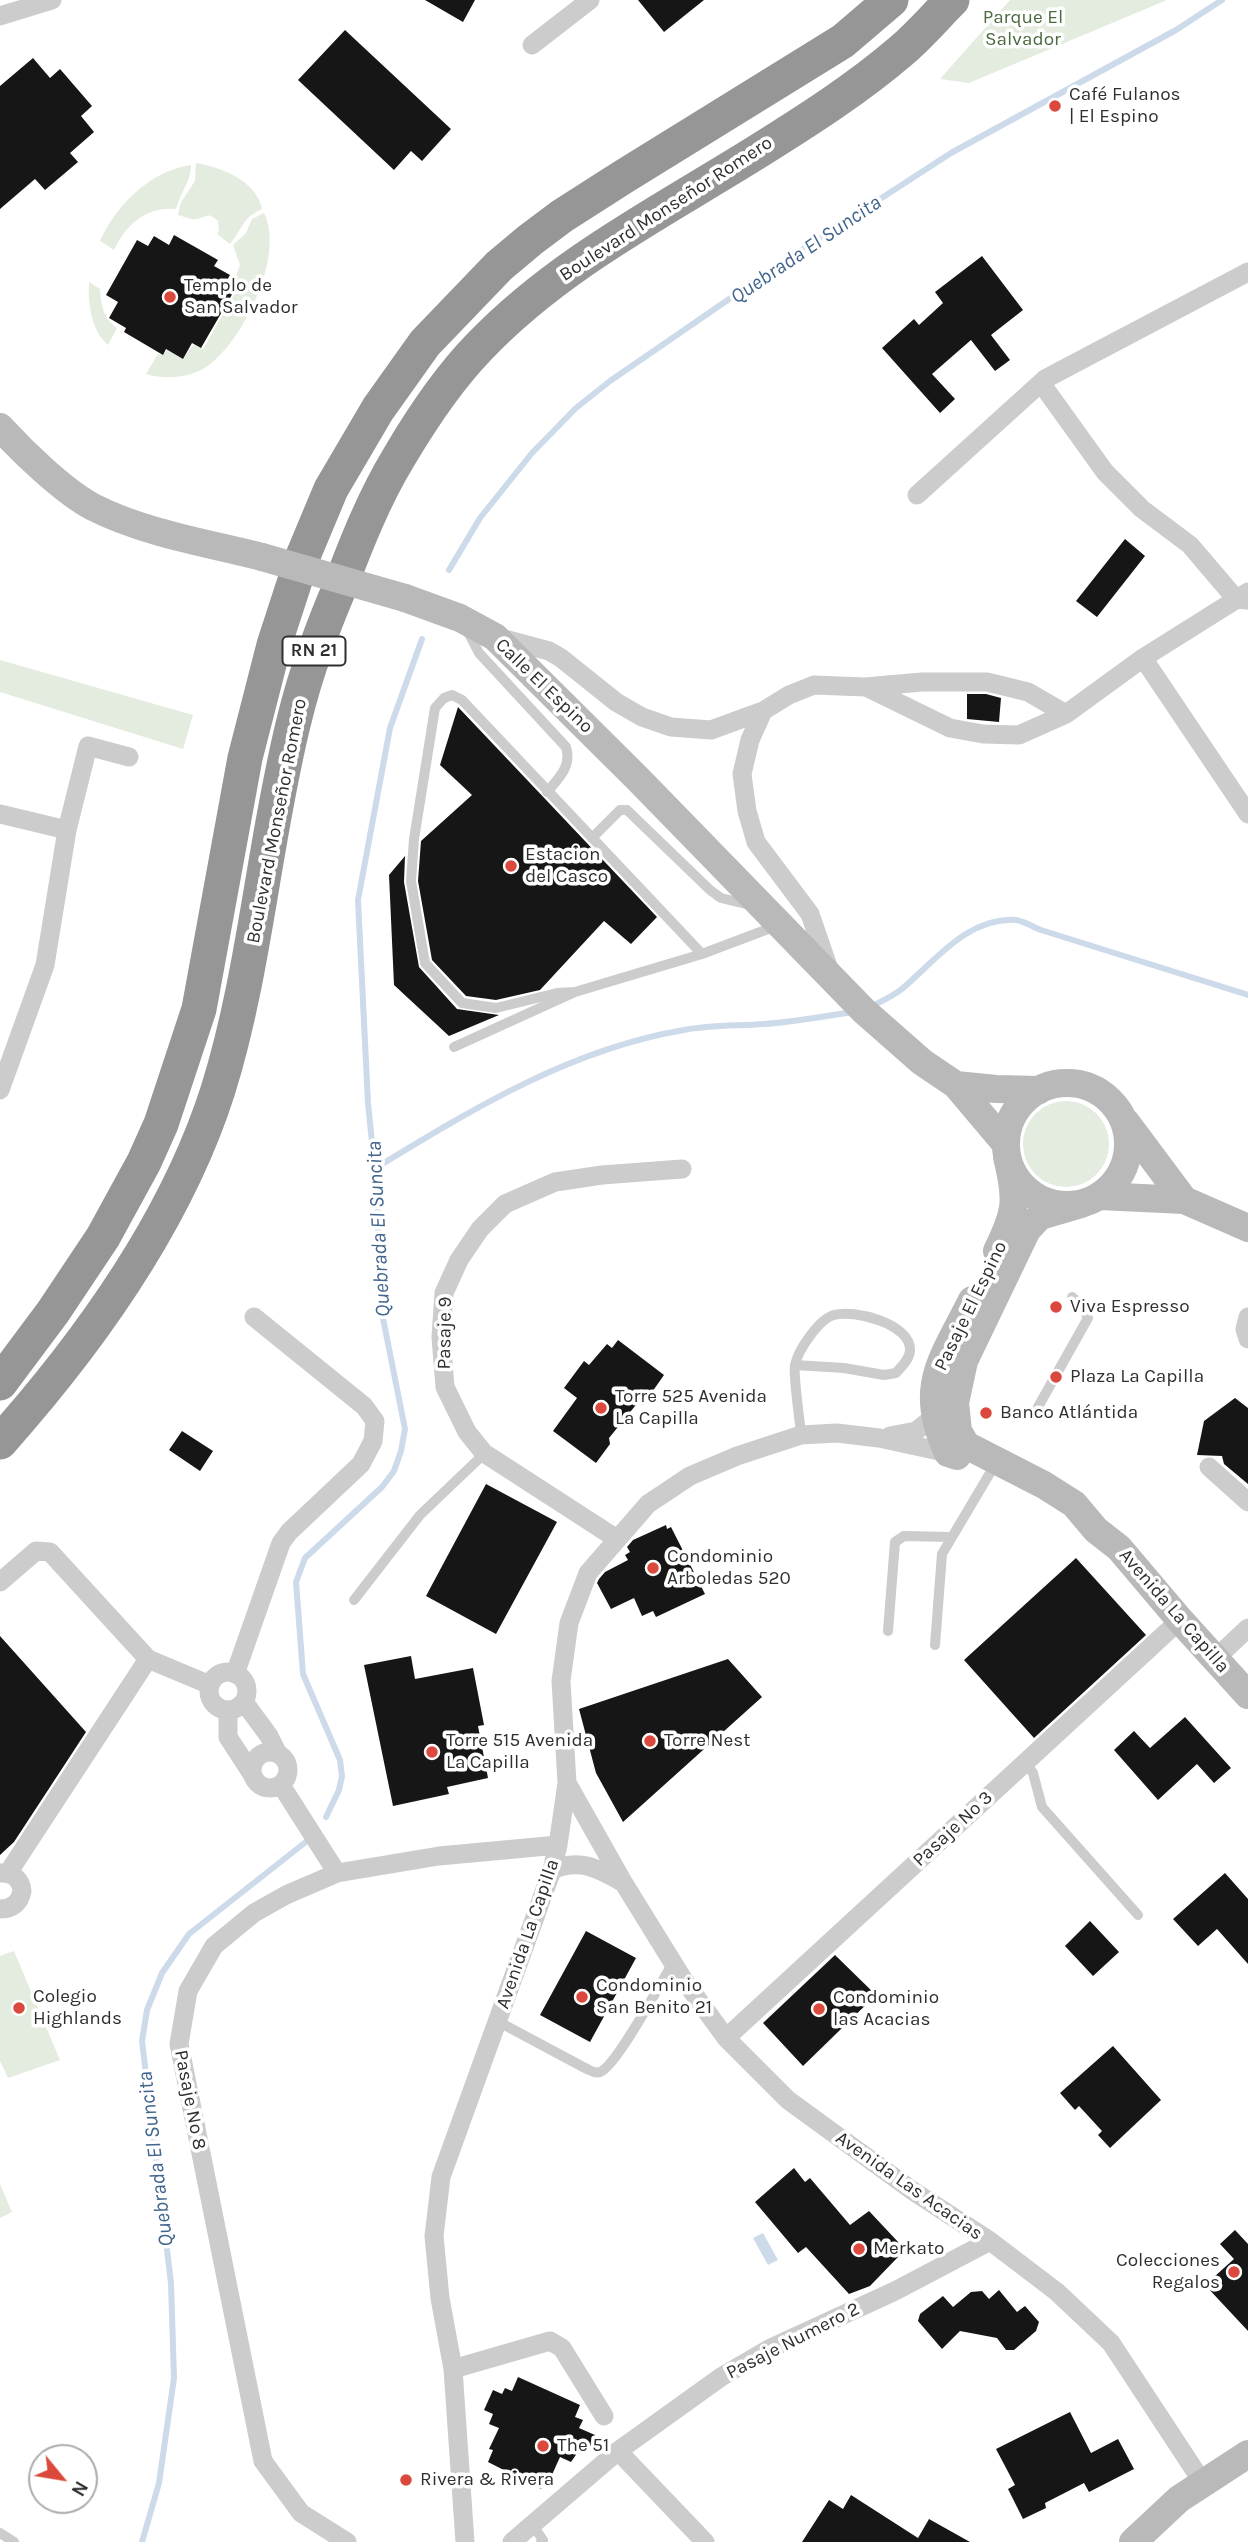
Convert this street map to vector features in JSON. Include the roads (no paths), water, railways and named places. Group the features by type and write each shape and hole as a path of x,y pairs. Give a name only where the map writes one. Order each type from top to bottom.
{"highway":[{"name":"RN 21","path":"0,1383 53,1312 103,1237 145,1162 161,1125 199,1009 245,758 274,646 303,556 331,489 378,409 425,343 499,266 530,240 572,209 843,41 891,0"},
{"name":"Boulevard Monseñor Romero","path":"0,1442 58,1372 122,1283 201,1138 231,1041 251,954 287,748 308,671 358,539 396,461 425,416 449,381 480,346 552,282 615,238 770,143 853,88 903,50 952,0"},
{"path":"903,50 949,26 975,0"}],"street":[{"path":"0,16 52,0"},
{"path":"532,45 590,0"},
{"path":"918,495 1041,383 1248,272"},
{"path":"865,687 950,728 983,734 1019,735 1066,715 1143,658 1244,597 1190,545 1142,509 1105,472 1041,383"},
{"name":"Calle El Espino","path":"0,427 46,471 91,506 146,527 405,598 460,618 495,637 639,779 892,1038 956,1085 1006,1150"},
{"path":"495,637 549,651 616,702 642,718 671,727 711,730 763,711 789,695 814,685 865,687 922,682 988,682 1028,692 1066,715"},
{"path":"1143,658 1248,814"},
{"path":"763,711 750,740 742,774 747,811 756,842 810,914 830,973"},
{"path":"0,1090 45,965 67,830 89,746 129,757"},
{"path":"0,814 67,830"},
{"path":"1184,1200 1110,1100 1087,1086 1065,1083 1039,1090 1028,1096 1010,1121 1006,1150 1016,1178 1037,1198 1058,1205 1091,1200 1184,1200 1248,1228"},
{"name":"Calle El Espino","path":"956,1085 1039,1090"},
{"path":"1091,1200 1115,1183 1126,1161 1128,1142 1123,1118"},
{"name":"Pasaje El Espino","path":"948,1453 945,1415 932,1404 935,1382 942,1360 1011,1222 1014,1186 1006,1150"},
{"name":"Pasaje 9","path":"617,1539 485,1453 467,1432 445,1387 441,1337 444,1293 459,1260 480,1229 505,1204 555,1182 602,1175 682,1169"},
{"name":"Pasaje El Espino","path":"945,1415 955,1404 964,1361 1017,1261 1027,1230 1040,1216 1091,1200"},
{"path":"1248,1317 1245,1329 1248,1339"},
{"path":"235,1674 281,1543 289,1532 361,1464 373,1441 375,1421 364,1406 254,1318"},
{"name":"Avenida La Capilla","path":"879,1438 916,1432 945,1415 966,1445 1074,1504 1096,1530 1119,1548 1248,1695"},
{"name":"Avenida La Capilla","path":"465,2542 453,2370 440,2298 434,2236 441,2177 552,1870 567,1783 561,1681 569,1623 588,1573 648,1504 690,1476 737,1456 801,1435 837,1433 879,1438 1002,1465"},
{"path":"1209,1466 1248,1502"},
{"path":"0,1582 36,1551 50,1552 148,1658 210,1685"},
{"name":"Pasaje No 3","path":"726,2038 1180,1620"},
{"path":"1215,1659 1248,1628"},
{"path":"0,1909 12,1907 21,1896 19,1882 4,1873 148,1658"},
{"path":"235,1674 224,1672 218,1675 210,1685 212,1702 216,1707 236,1706 269,1736 288,1769 281,1785 269,1788 258,1784 228,1737 236,1706 247,1696 246,1683 235,1674"},
{"path":"252,1774 253,1763 261,1754 278,1754"},
{"name":"Avenida Las Acacias","path":"567,1783 623,1882 673,1962 726,2038 788,2100 913,2191 990,2241 1057,2292 1111,2343 1203,2483"},
{"path":"281,1785 337,1873"},
{"name":"Pasaje No 8","path":"347,2542 301,2513 263,2461 179,2044 184,2003 214,1945 254,1913 286,1895 337,1873 439,1856 558,1845"},
{"path":"552,1870 563,1865 590,1865 623,1882"},
{"name":"Pasaje Numero 2","path":"512,2542 618,2451 721,2377 769,2349 895,2291 990,2241"},
{"path":"453,2370 550,2341 562,2348 604,2416"},
{"path":"618,2451 705,2542"},
{"path":"1133,2542 1179,2499 1248,2454"}],"lane":[{"path":"460,618 479,653 566,747 568,762 547,792"},
{"path":"575,992 557,993 496,1009 462,1003 425,963 411,881 414,839 435,708 444,698 452,695 462,700 702,954"},
{"path":"592,838 620,810 627,810 710,890 721,898 770,916"},
{"path":"454,1047 575,992 702,954 770,916"},
{"path":"1038,1407 1088,1318 1082,1306 1072,1297"},
{"path":"795,1364 884,1375 897,1373 907,1360 910,1349 907,1336 895,1327 855,1313 832,1315 812,1331 795,1364 801,1435"},
{"path":"354,1600 420,1515 485,1453"},
{"path":"935,1645 942,1554 1002,1465"},
{"path":"888,1631 894,1542 904,1536 952,1537"},
{"path":"1025,1762 1033,1773 1042,1807 1138,1915"},
{"path":"498,2021 595,2073 603,2071 617,2056 673,1962"},
{"path":"532,2524 543,2540 541,2542"},
{"path":"0,2533 14,2542"}],"water":[{"path":"763,2233 778,2260 768,2265 753,2238"}],"waterway":[{"name":"Quebrada El Suncita","path":"449,570 480,518 532,453 576,408 610,381 780,264 951,153 1176,30 1222,0"},
{"name":"Quebrada El Suncita","path":"326,1817 339,1790 342,1776 340,1760 303,1674 296,1582 305,1558 382,1487 394,1471 405,1429 379,1298 378,1201 368,1103 358,900 390,728 422,639"},
{"path":"871,1007 899,991 954,942 968,933 983,925 1016,920 1248,995"},
{"path":"374,1169 523,1084 601,1051 694,1028 775,1023 854,1012"},
{"name":"Quebrada El Suncita","path":"142,2542 159,2483 174,2378 171,2283 142,2041 147,2010 162,1973 189,1934 307,1841"}],"place":[{"name":"Café Fulanos | El Espino","path":"1055,106"},
{"name":"Templo de San Salvador","path":"170,297"},
{"name":"Estacion del Casco","path":"511,866"},
{"name":"Viva Espresso","path":"1056,1307"},
{"name":"Plaza La Capilla","path":"1056,1377"},
{"name":"Torre 525 Avenida La Capilla","path":"601,1408"},
{"name":"Banco Atlántida","path":"986,1413"},
{"name":"Condominio Arboledas 520","path":"653,1568"},
{"name":"Torre Nest","path":"650,1741"},
{"name":"Torre 515 Avenida La Capilla","path":"432,1752"},
{"name":"Condominio San Benito 21","path":"582,1997"},
{"name":"Colegio Highlands","path":"19,2008"},
{"name":"Condominio las Acacias","path":"819,2009"},
{"name":"Merkato","path":"859,2249"},
{"name":"Colecciones Regalos","path":"1234,2272"},
{"name":"The 51","path":"543,2446"},
{"name":"Rivera & Rivera","path":"406,2480"}],"park label":[{"name":"Parque El Salvador","path":"1023,29"}]}
